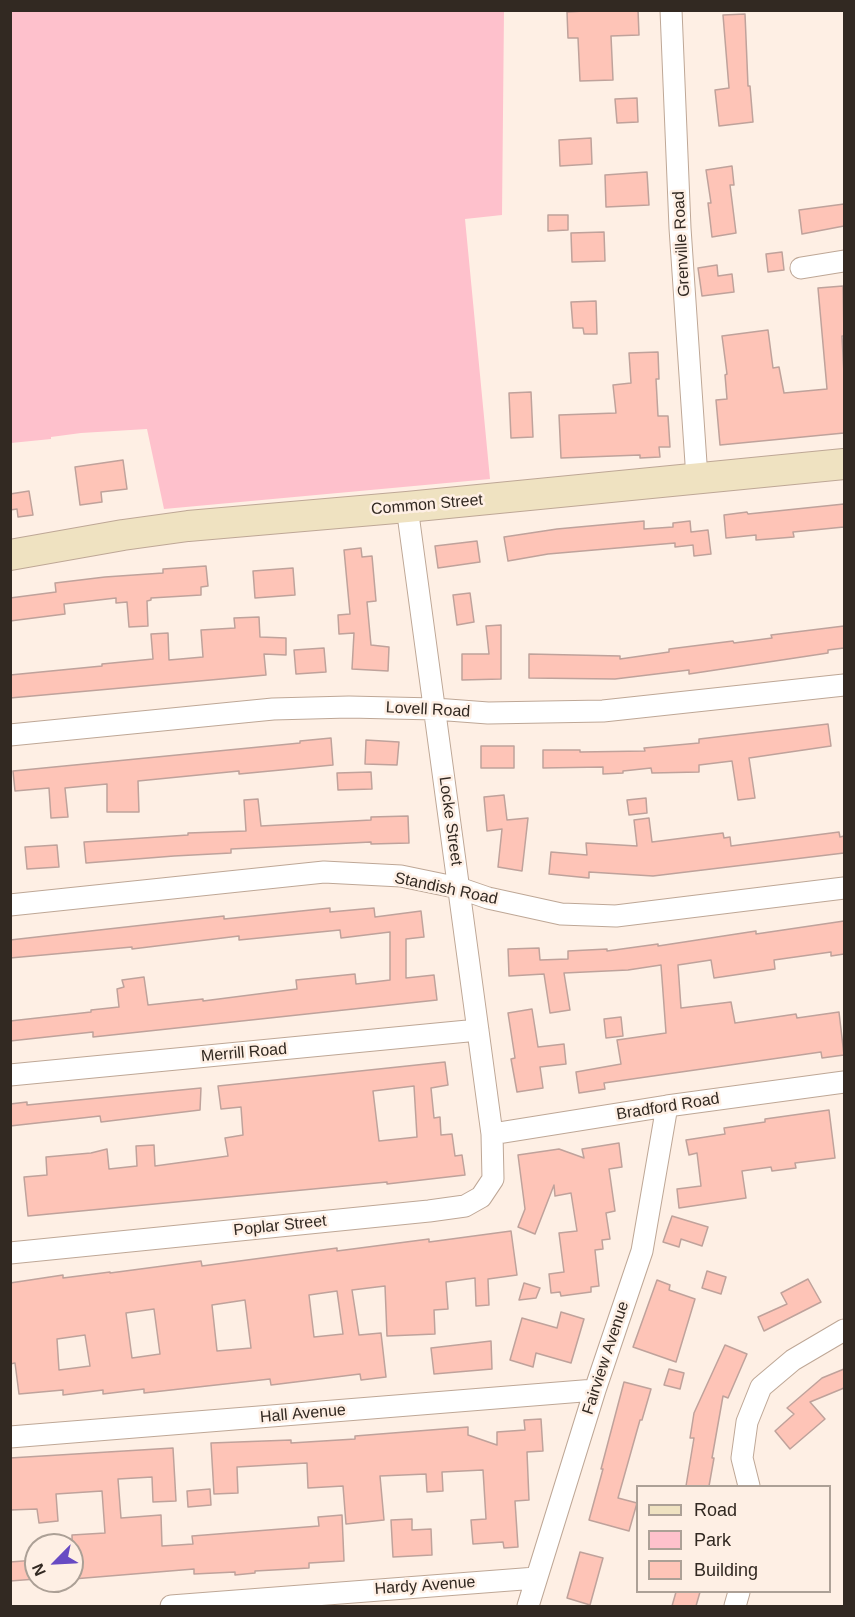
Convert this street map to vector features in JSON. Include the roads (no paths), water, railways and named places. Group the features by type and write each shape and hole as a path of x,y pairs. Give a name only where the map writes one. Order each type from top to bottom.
{"main road":[{"name":"Common Street","path":"10,555 176,527 844,464"}],"street":[{"name":"Grenville Road","path":"671,10 680,228 697,478"},
{"path":"801,268 844,261"},
{"name":"Locke Street","path":"407,507 492,1134"},
{"name":"Lovell Road","path":"10,735 273,709 349,706 488,713 603,711 844,685"},
{"name":"Standish Road","path":"10,905 324,872 401,876 561,914 616,916 844,888"},
{"name":"Merrill Road","path":"10,1075 478,1030"},
{"name":"Bradford Road","path":"492,1134 667,1106 844,1082"},
{"name":"Fairview Avenue","path":"528,1606 595,1390 642,1251 667,1106"},
{"name":"Poplar Street","path":"10,1253 465,1206 481,1197 493,1179 492,1134"},
{"path":"749,1485 742,1458 747,1422 761,1388 793,1360 844,1330"},
{"name":"Hall Avenue","path":"10,1437 595,1390"},
{"name":"Hardy Avenue","path":"171,1606 536,1578"}]}
